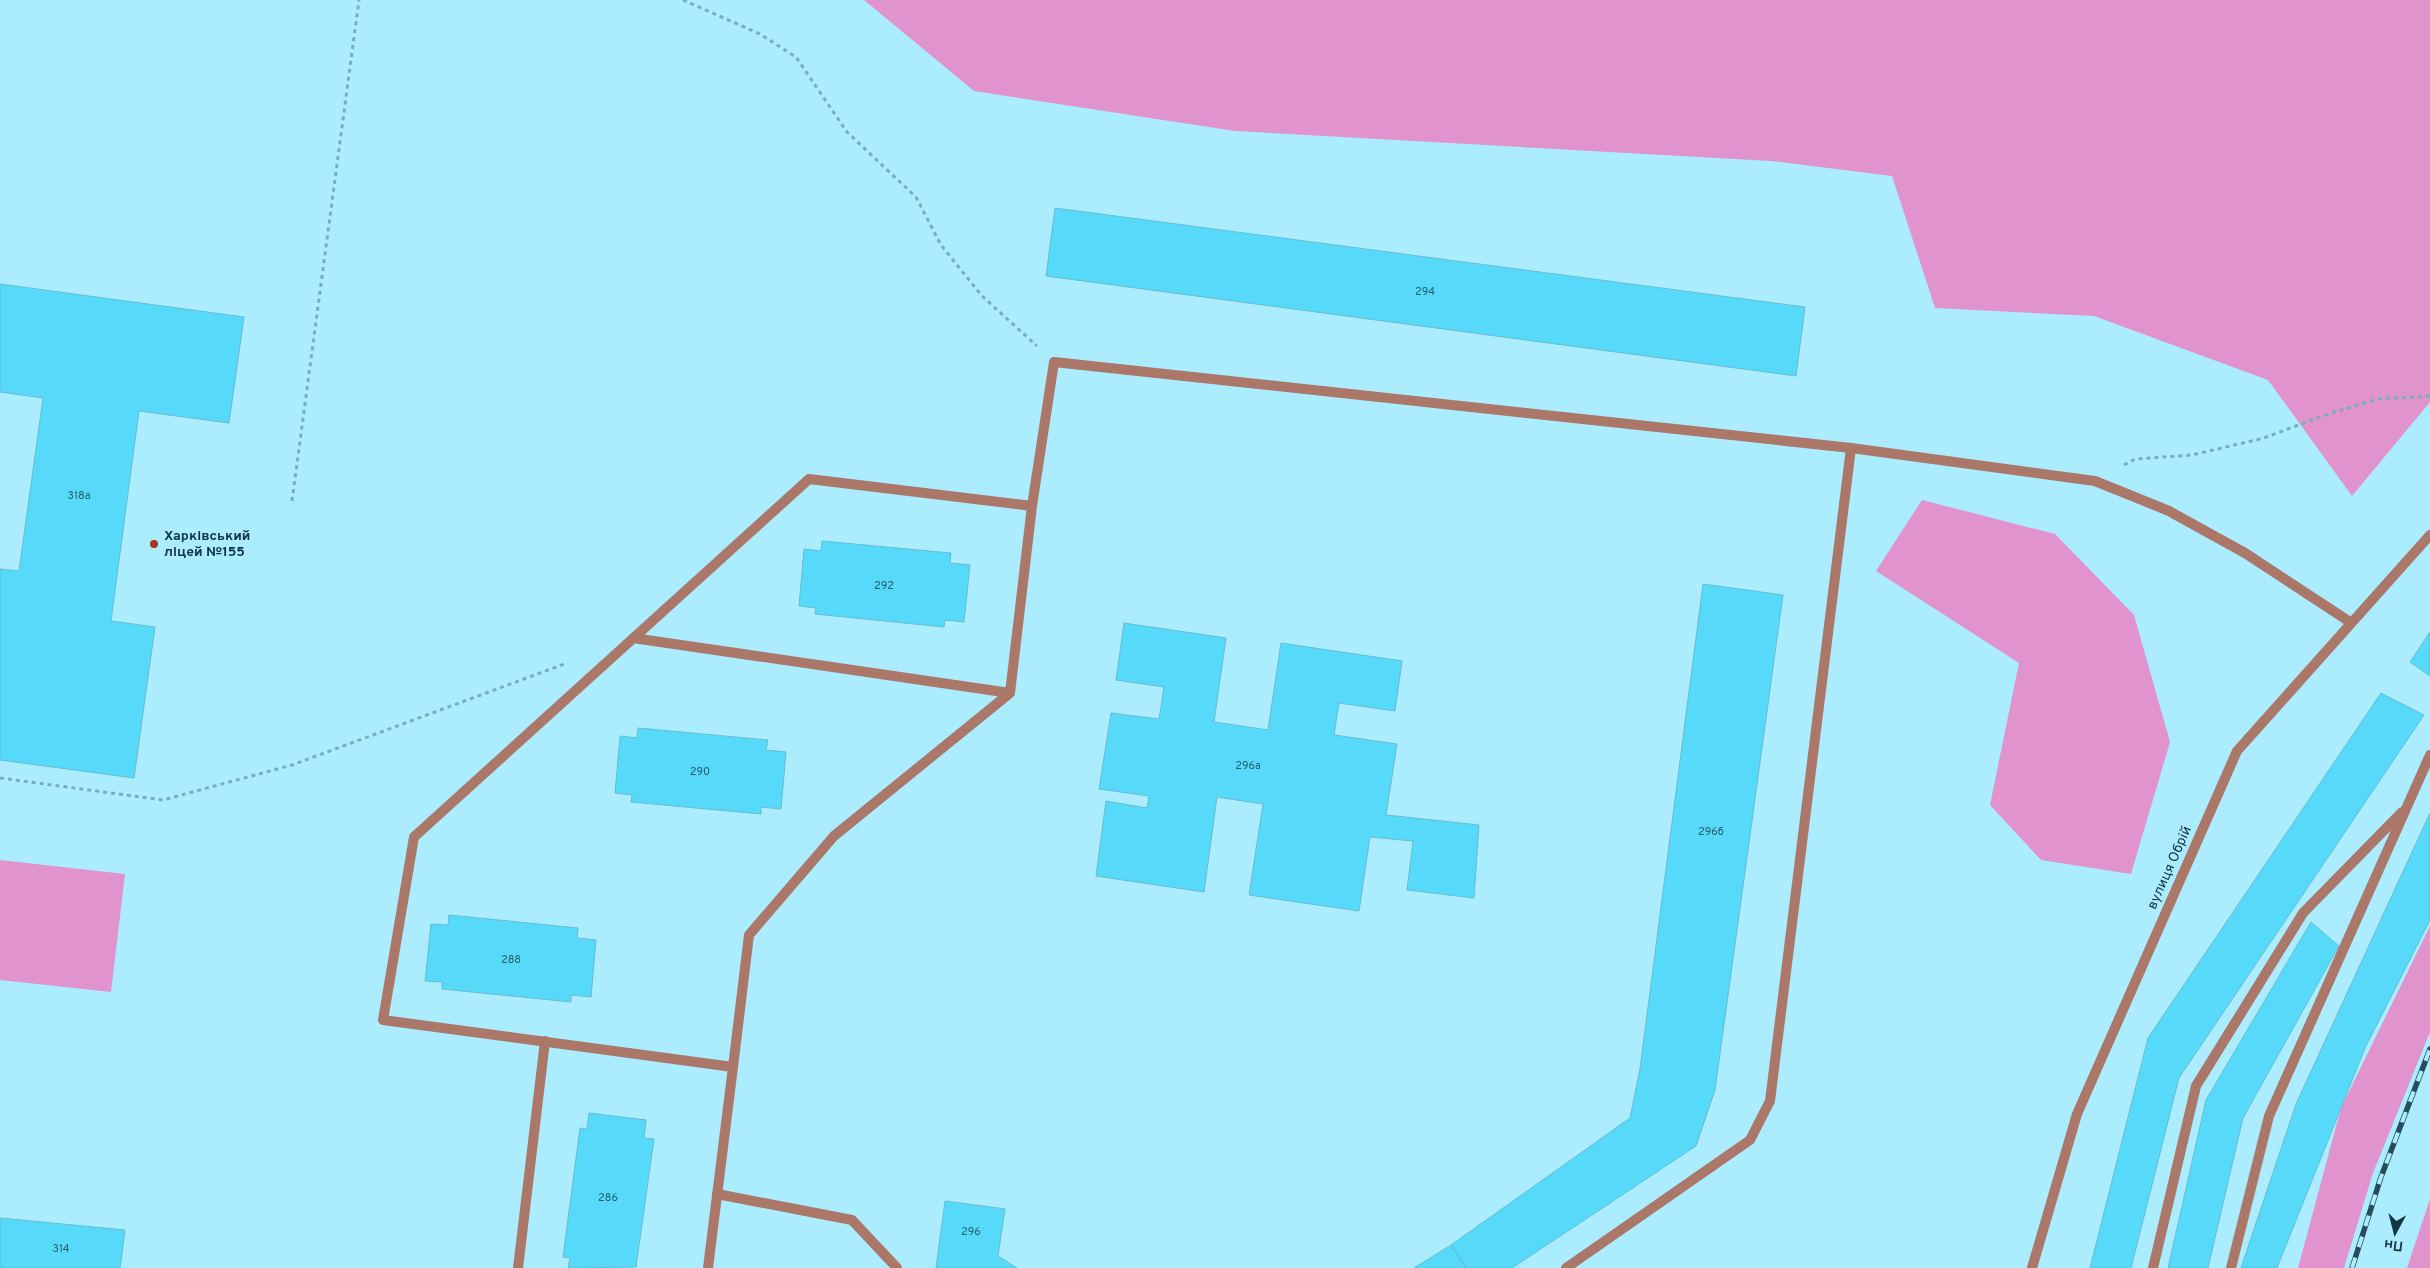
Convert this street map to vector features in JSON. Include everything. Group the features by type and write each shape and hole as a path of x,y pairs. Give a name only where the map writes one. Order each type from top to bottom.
{"street":[{"path":"708,1268 749,935 834,836 1010,694 1032,506 1054,362 1851,448 2095,481 2169,511 2237,548 2350,622"},
{"path":"1566,1268 1750,1140 1770,1101 1851,448"},
{"path":"733,1067 383,1020 414,837 809,479 1032,506"},
{"name":"вулиця Обрій","path":"2032,1268 2077,1114 2237,751 2350,622 2430,535"},
{"path":"633,638 1010,694"},
{"path":"2232,1268 2269,1116 2430,755"},
{"path":"2153,1268 2196,1086 2303,913 2408,806"},
{"path":"518,1268 545,1041"},
{"path":"718,1194 852,1220 897,1268"}],"path":[{"path":"292,501 359,0"},
{"path":"683,0 760,34 796,57 847,132 916,197 941,245 982,296 1054,362"},
{"path":"2095,481 2135,459 2192,455 2264,438 2322,416 2378,400 2430,396"},
{"path":"0,778 162,800 292,764 568,662"}],"shaded area":[{"path":"864,0 2430,0 2430,402 2352,496 2268,380 2094,316 1935,308 1892,176 1771,161 1235,131 974,91"},
{"path":"1922,500 2055,534 2134,615 2170,742 2131,874 2041,860 1990,805 2019,663 1876,571"},
{"path":"0,860 125,874 111,992 0,980"},
{"path":"2430,926 2430,1032 2373,1173 2344,1268 2298,1268 2341,1108"},
{"path":"2430,1199 2430,1268 2407,1268"}],"building":[{"path":"1055,208 1805,307 1796,376 1046,276"},
{"path":"0,284 244,317 229,423 139,411 111,621 155,627 134,778 0,760 0,569 19,571 43,398 0,392"},
{"path":"822,541 951,553 950,563 970,565 964,622 945,620 944,627 815,614 816,608 799,606 804,549 821,551"},
{"path":"1703,584 1783,595 1715,1090 1696,1146 1512,1268 1466,1268 1451,1245 1630,1118 1640,1069"},
{"path":"1124,623 1226,638 1214,722 1268,730 1281,643 1402,661 1395,711 1339,703 1334,735 1397,744 1386,815 1479,825 1474,898 1407,890 1413,841 1370,837 1359,911 1249,895 1263,804 1217,797 1204,892 1096,876 1106,801 1147,808 1149,796 1099,789 1111,713 1159,719 1164,687 1116,680"},
{"path":"2430,632 2430,676 2410,662"},
{"path":"2381,693 2424,715 2179,1078 2131,1268 2090,1268 2148,1038"},
{"path":"638,728 768,740 766,750 786,752 781,809 761,807 761,814 631,802 632,795 615,793 620,736 637,738"},
{"path":"2430,813 2430,920 2365,1048 2277,1268 2241,1268 2296,1104"},
{"path":"449,915 578,928 577,938 596,940 591,997 571,995 571,1002 442,989 442,982 425,981 431,924 448,925"},
{"path":"2311,922 2339,946 2243,1118 2208,1268 2168,1268 2206,1100"},
{"path":"589,1113 646,1120 644,1138 654,1139 636,1267 568,1268 570,1258 563,1257 580,1128 587,1129"},
{"path":"945,1201 1005,1209 998,1256 1017,1268 936,1268"},
{"path":"0,1218 125,1230 120,1268 0,1268"},
{"path":"1451,1245 1466,1268 1414,1268"}],"railway":[{"path":"2352,1268 2381,1177 2430,1049"}],"place":[{"name":"Харківський ліцей №155","path":"154,544"}]}
